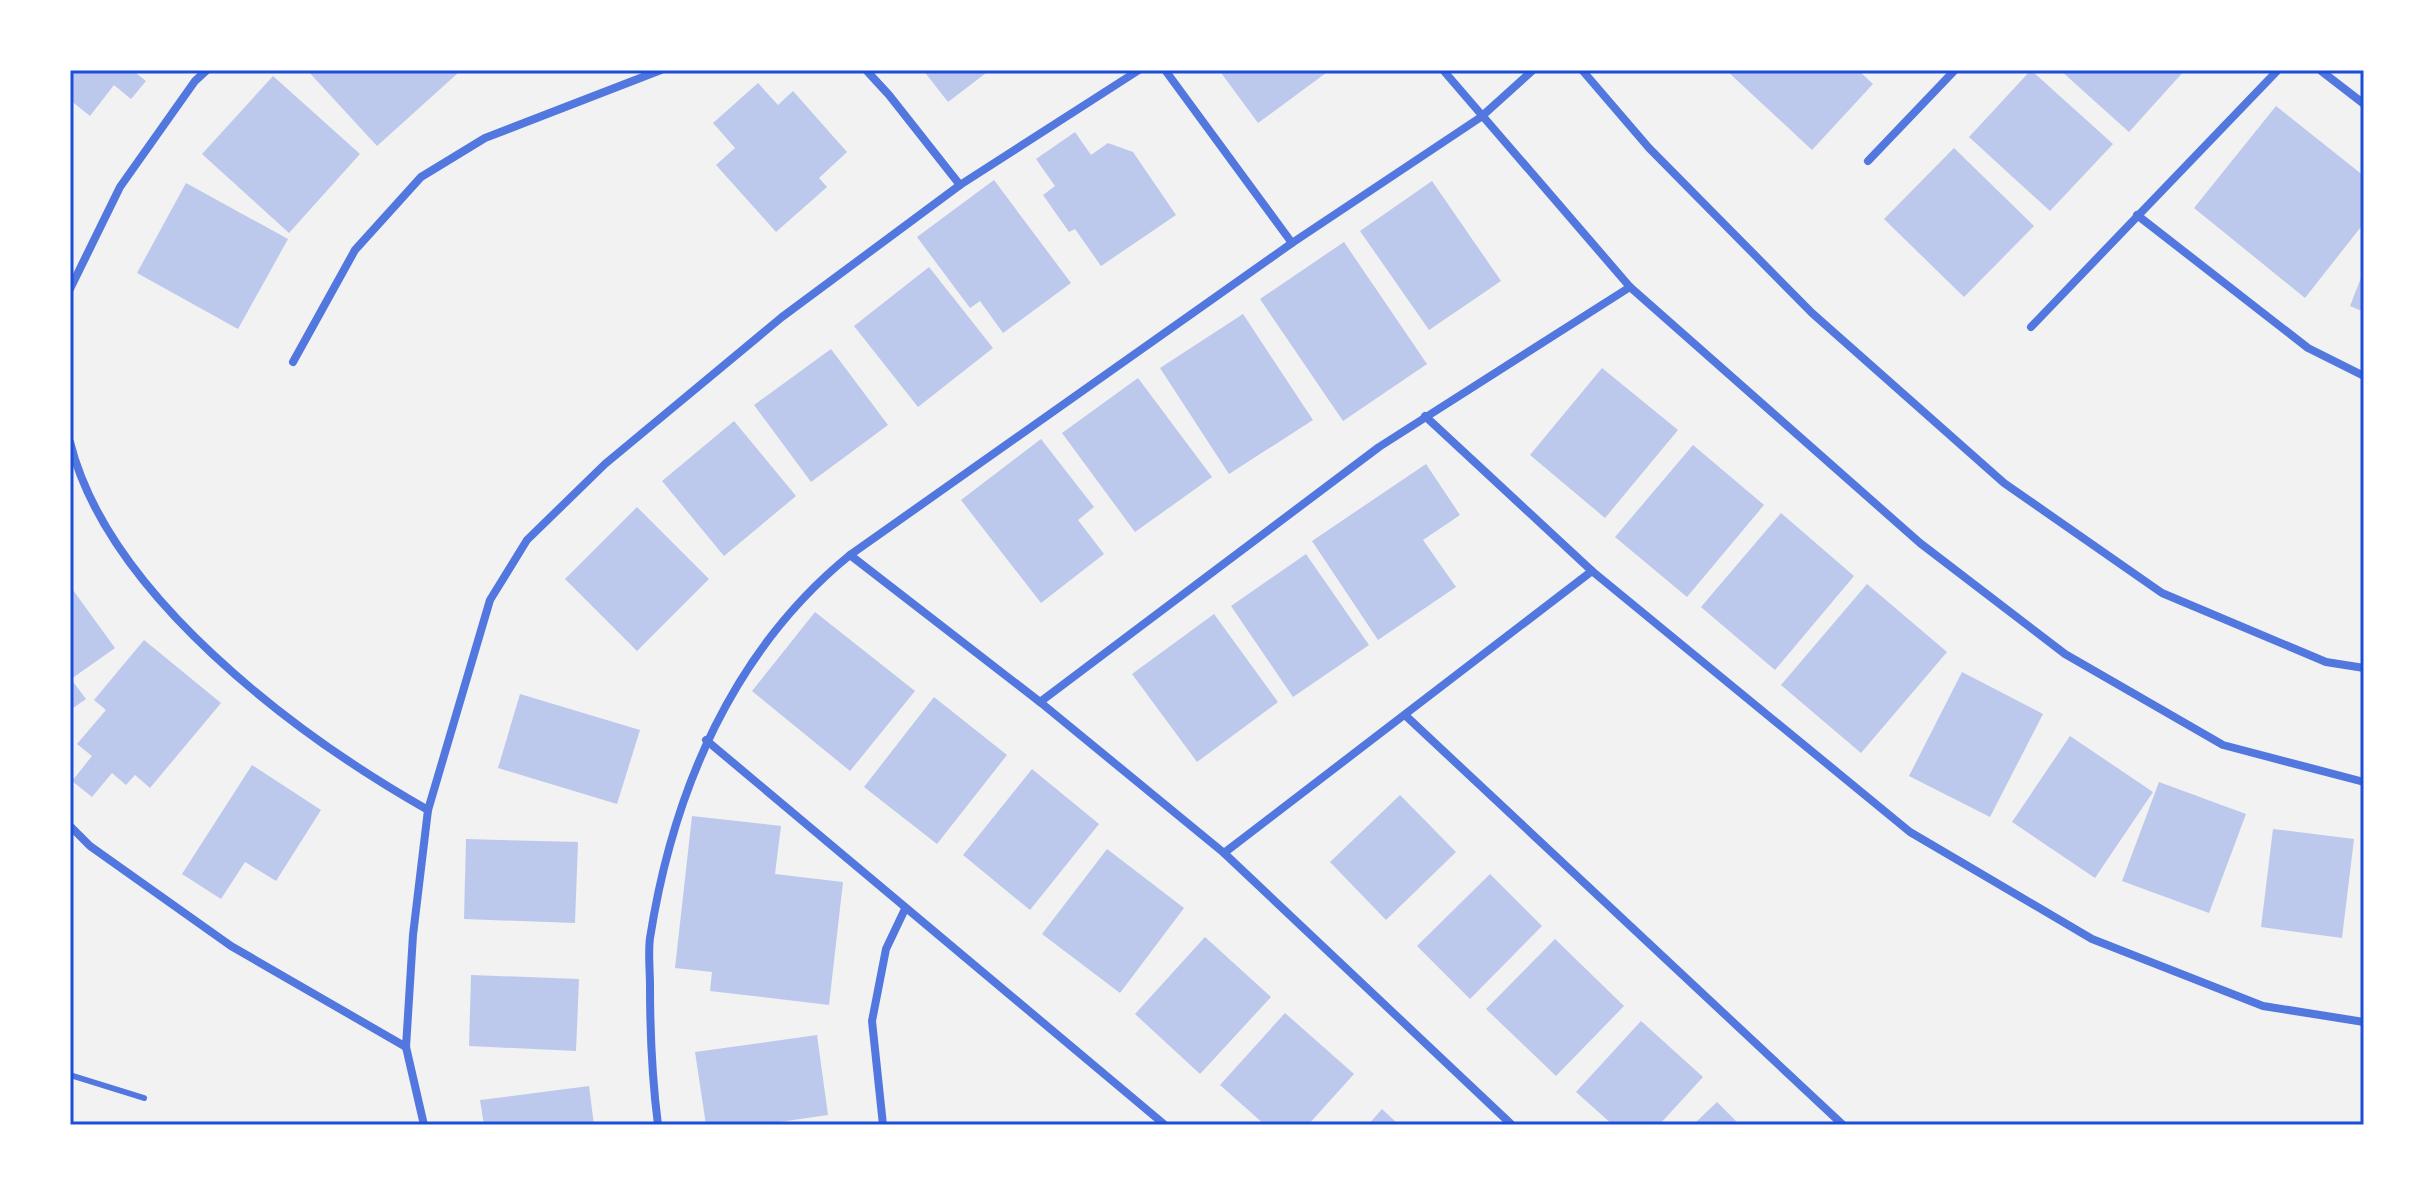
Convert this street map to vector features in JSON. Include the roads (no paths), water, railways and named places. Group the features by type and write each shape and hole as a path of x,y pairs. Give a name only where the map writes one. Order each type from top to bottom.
{"street":[{"path":"70,289 120,187 195,81 207,70"},
{"path":"293,362 355,250 421,177 485,138 661,70"},
{"path":"866,70 960,185"},
{"path":"424,1125 406,1047 413,935 428,810 490,600 527,540 605,464 782,317 960,185 1139,70"},
{"path":"1165,70 1292,243"},
{"path":"1443,70 1630,287 1920,543 2065,654 2223,745 2364,782"},
{"path":"658,1125 651,1062 650,940 682,800 706,740 774,630 817,583 850,555 1292,243 1481,117 1533,70"},
{"path":"1582,70 1649,148 1812,313 2004,483 2162,593 2326,662 2364,668"},
{"path":"1868,161 1955,70"},
{"path":"2031,327 2278,70"},
{"path":"2320,70 2364,104"},
{"path":"2137,215 2308,348 2364,376"},
{"path":"1040,702 1184,591 1425,416 1630,287"},
{"path":"1425,416 1592,571 1910,832 2092,939 2263,1006 2364,1022"},
{"path":"70,442 79,479 114,538 173,617 252,687 363,773 428,810"},
{"path":"850,555 1040,702 1224,853 1512,1125"},
{"path":"1224,853 1592,571"},
{"path":"1406,716 1843,1125"},
{"path":"706,740 1165,1125"},
{"path":"70,826 90,846 231,946 406,1047"},
{"path":"883,1125 872,1021 886,949 905,909"}],"lane":[{"path":"70,1075 144,1098"}]}
